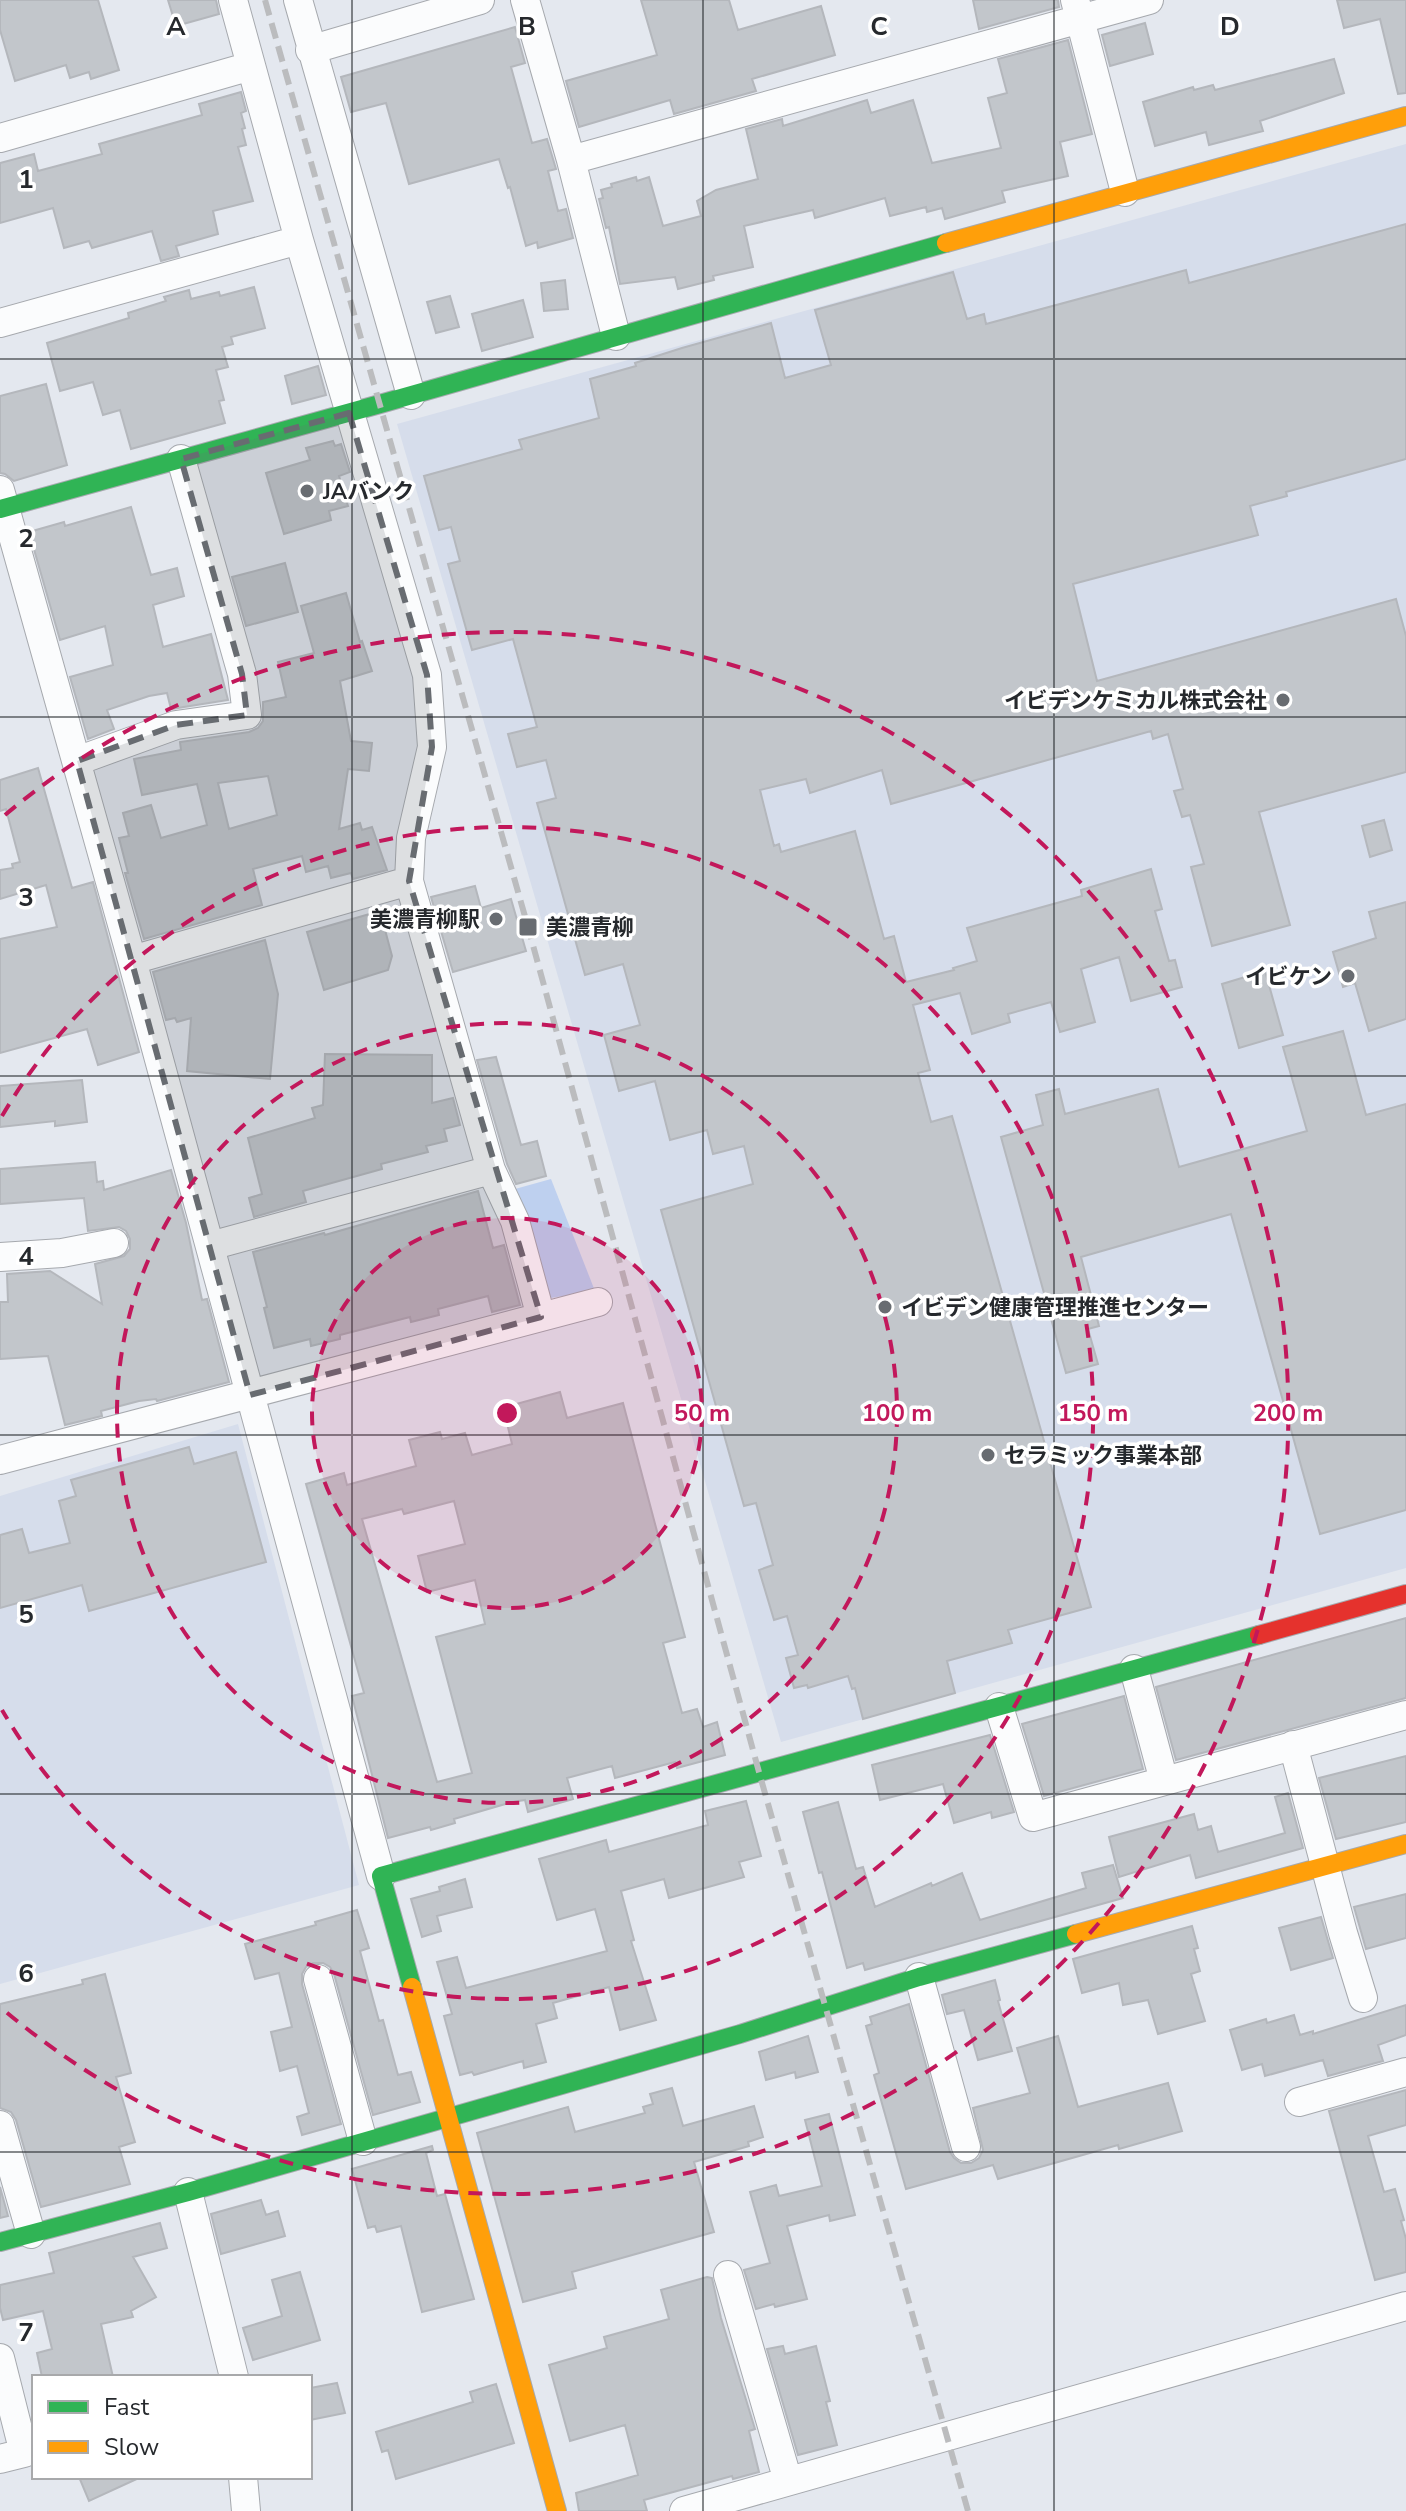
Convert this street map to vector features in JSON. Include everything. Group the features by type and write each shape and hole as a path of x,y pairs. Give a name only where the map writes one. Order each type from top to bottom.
{"street":[{"path":"233,0 299,240 427,675 432,747 411,838 409,881 491,1170 515,1221 541,1317"},
{"path":"298,0 411,395"},
{"path":"310,50 480,0"},
{"path":"525,0 571,160 616,336"},
{"path":"571,160 1078,10 1149,0"},
{"path":"1078,10 1125,192"},
{"path":"0,138 251,66"},
{"path":"557,2511 446,2117 132,960 2,502 181,459 349,413 1125,192 1406,116"},
{"path":"0,323 299,240"},
{"path":"77,761 176,725 247,715 242,674 181,459"},
{"path":"132,960 409,881"},
{"path":"210,1246 491,1170"},
{"path":"0,1257 62,1253 114,1243"},
{"path":"0,1460 598,1302"},
{"path":"381,1876 1406,1594"},
{"path":"1134,1669 1164,1781"},
{"path":"999,1707 1033,1817 1406,1715"},
{"path":"1293,1745 1363,1998"},
{"path":"0,2242 188,2192 740,2034 919,1977 1406,1844"},
{"path":"919,1977 966,2147"},
{"path":"318,1979 363,2141"},
{"path":"1299,2102 1406,2072"},
{"path":"0,2125 31,2234"},
{"path":"188,2192 234,2375"},
{"path":"728,2275 788,2481"},
{"path":"684,2511 1406,2306"},
{"path":"0,2358 24,2453 0,2459"},
{"path":"243,2479 246,2511"}],"highlighted area":[{"path":"349,413 427,675 432,747 409,881 541,1317 250,1395 77,761 176,725 247,715 242,674 181,459"}],"shaded area":[{"path":"1406,144 1406,1568 781,1742 397,424"},
{"path":"551,1179 595,1291 544,1299 515,1189"},
{"path":"238,1424 359,1885 0,1984 0,1496"}],"building":[{"path":"0,0 98,0 119,70 91,79 89,72 70,78 66,65 15,81 0,30"},
{"path":"168,0 216,0 219,14 176,26"},
{"path":"641,0 729,0 738,30 821,6 835,55 752,79 756,91 674,114 670,100 579,127 566,81 657,55"},
{"path":"973,0 1058,0 1059,7 979,29"},
{"path":"1337,0 1406,0 1406,93 1398,94 1380,19 1344,28"},
{"path":"1145,23 1153,54 1110,66 1102,35"},
{"path":"515,27 525,63 511,67 532,143 547,139 556,169 548,171 558,211 566,209 573,238 538,248 537,242 526,246 499,159 409,184 386,103 351,112 341,77"},
{"path":"1068,40 1092,134 1060,142 1068,176 1002,191 1005,202 945,219 942,208 927,212 926,207 890,216 885,198 815,218 813,210 744,226 753,267 713,276 714,280 678,289 675,277 620,284 609,227 606,228 599,199 603,198 601,190 612,187 611,184 649,177 663,226 701,216 697,201 716,190 758,179 746,129 782,119 783,126 867,100 871,113 913,100 932,163 1001,148 988,98 1007,93 998,59"},
{"path":"1334,59 1344,93 1260,121 1263,131 1209,145 1206,132 1155,146 1143,102 1193,87 1194,90 1213,85 1215,90"},
{"path":"241,92 246,111 241,113 246,145 238,147 253,201 213,211 218,234 176,246 179,256 161,261 152,231 92,248 89,241 64,248 53,208 0,223 0,163 34,154 38,171 102,154 99,144 202,115 199,104"},
{"path":"1406,224 1406,459 1286,492 1287,496 1250,506 1258,535 1073,584 1097,681 1396,599 1406,636 1406,772 1259,812 1290,925 1212,946 1191,867 1204,864 1190,815 1182,817 1174,791 1183,789 1168,734 1153,739 1151,731 891,804 882,770 810,793 806,779 760,790 774,846 779,844 781,852 855,831 884,939 894,936 906,982 977,961 967,928 1082,896 1081,890 1151,869 1162,909 1155,911 1169,961 1175,960 1182,987 1131,1001 1119,957 1081,969 1095,1022 1060,1032 1051,1002 1008,1014 1010,1022 972,1034 960,993 913,1005 930,1070 918,1073 931,1122 952,1116 1091,1607 1008,1630 1012,1643 947,1661 955,1693 863,1719 855,1688 852,1689 848,1676 808,1688 807,1685 794,1688 786,1658 798,1655 787,1616 774,1620 759,1570 773,1565 756,1503 744,1506 661,1210 753,1184 744,1146 713,1154 707,1130 670,1140 655,1081 619,1091 604,1035 640,1025 623,964 585,975 537,803 556,798 546,760 517,767 508,734 537,727 513,639 472,650 448,564 460,561 451,527 439,530 424,476 522,449 519,440 599,418 590,379 682,348 771,323 785,378 831,365 815,310 953,272 967,319 984,314 986,324 1186,270 1189,283"},
{"path":"565,280 568,309 544,311 541,283"},
{"path":"254,287 265,328 231,337 233,344 222,347 228,367 216,370 224,400 219,401 225,423 131,449 120,410 103,415 93,382 60,391 47,343 129,318 128,313 189,290 191,299 219,292 220,296"},
{"path":"450,296 459,327 436,333 427,302"},
{"path":"523,300 533,337 482,351 472,314"},
{"path":"318,366 326,395 292,404 285,376"},
{"path":"46,384 67,465 14,481 0,473 0,396"},
{"name":"JAバンク","path":"333,441 335,446 341,444 350,472 339,476 348,506 329,511 331,520 284,534 266,473 310,460 306,448"},
{"path":"131,507 151,575 177,568 184,596 153,605 163,647 211,634 228,700 171,709 167,693 149,696 107,710 114,729 88,739 70,677 113,665 105,626 60,640 29,532 64,522 65,526"},
{"path":"285,563 298,612 246,626 232,577"},
{"path":"346,593 372,671 340,681 351,741 372,743 369,771 348,769 339,829 360,823 362,830 372,827 387,870 353,879 351,873 331,878 328,866 306,872 302,856 253,869 262,905 144,939 125,873 128,873 119,838 129,836 123,813 151,805 161,838 207,825 197,784 142,795 134,759 181,750 180,742 258,728 263,721 263,702 286,697 278,662 314,653 301,606","holes":["268,776 277,815 229,829 218,783"]},
{"path":"38,768 72,888 93,882 139,1052 98,1065 87,1029 0,1053 0,939 57,927 46,885 0,899 0,870 13,868 12,864 20,862 6,809 0,811 0,780"},
{"path":"1384,820 1392,850 1370,857 1362,826"},
{"path":"475,886 481,908 511,899 526,951 453,972 431,897"},
{"path":"1406,902 1406,1019 1369,1031 1355,983 1343,987 1333,952 1376,938 1369,912"},
{"path":"380,911 392,956 388,970 324,990 307,932"},
{"path":"265,940 278,994 270,1079 187,1071 191,1018 177,1022 175,1018 166,1020 153,972"},
{"path":"1265,971 1283,1035 1239,1048 1222,984"},
{"path":"1343,1031 1366,1115 1406,1104 1406,1510 1320,1534 1231,1214 1081,1257 1099,1326 1088,1329 1098,1364 1066,1373 1001,1137 1043,1125 1036,1095 1059,1089 1065,1114 1158,1089 1179,1167 1307,1131 1283,1047"},
{"path":"325,1054 432,1055 432,1103 453,1098 460,1125 444,1129 447,1141 426,1146 428,1152 381,1164 382,1169 303,1191 306,1202 254,1217 249,1198 262,1194 248,1138 315,1118 312,1108 323,1105"},
{"path":"496,1057 521,1145 537,1141 546,1176 516,1184 507,1164 477,1060"},
{"path":"82,1080 87,1122 55,1126 55,1121 0,1127 0,1086"},
{"path":"95,1162 97,1182 103,1181 104,1190 171,1170 202,1300 207,1299 229,1382 157,1401 139,1401 101,1411 102,1416 65,1425 48,1356 0,1359 0,1302 8,1302 7,1274 50,1271 102,1304 95,1264 124,1256 130,1249 130,1239 126,1231 119,1227 88,1231 84,1198 0,1204 0,1169"},
{"path":"478,1191 493,1248 504,1245 520,1305 492,1312 488,1296 438,1309 439,1315 411,1322 410,1317 340,1335 340,1339 311,1346 310,1339 274,1348 253,1252 325,1235"},
{"path":"560,1392 567,1418 623,1403 685,1637 663,1643 682,1713 697,1709 703,1727 717,1722 725,1755 677,1768 675,1762 615,1778 612,1766 567,1778 573,1799 528,1812 525,1800 512,1802 454,1819 455,1823 431,1830 430,1827 388,1838 352,1696 364,1693 306,1484 344,1473 347,1485 416,1466 409,1440 440,1432 442,1439 465,1433 472,1455 512,1444 507,1423 512,1421 509,1406","holes":["454,1501 465,1544 418,1556 427,1592 475,1580 485,1624 436,1637 472,1773 437,1782 362,1519 402,1509 404,1514"]},
{"path":"189,1447 194,1464 236,1452 266,1562 89,1611 82,1585 0,1608 0,1535 22,1529 29,1553 70,1543 59,1501 76,1496 71,1480"},
{"path":"1406,1618 1406,1698 1176,1760 1156,1687"},
{"path":"1124,1696 1143,1769 1044,1796 1022,1724"},
{"path":"990,1735 1014,1812 992,1818 991,1812 954,1823 943,1784 880,1800 872,1765"},
{"path":"1406,1756 1406,1822 1336,1839 1319,1778"},
{"path":"1288,1793 1303,1848 1196,1878 1190,1855 1119,1877 1109,1837 1194,1814 1198,1830 1211,1826 1218,1852 1285,1833 1275,1797"},
{"path":"746,1801 761,1856 739,1862 744,1877 669,1898 664,1879 621,1891 634,1940 631,1941 656,2020 620,2030 609,1987 553,2003 557,2018 536,2024 546,2062 524,2068 523,2061 474,2075 472,2072 460,2075 444,2016 452,2014 437,1962 457,1957 466,1988 607,1951 595,1909 557,1920 539,1859 606,1840 609,1852 708,1825 705,1811"},
{"path":"838,1802 856,1869 863,1867 875,1907 962,1873 980,1920 1086,1888 1082,1873 1113,1865 1123,1898 865,1970 863,1963 847,1968 803,1812"},
{"path":"465,1879 472,1907 437,1916 441,1931 422,1937 411,1899 440,1891 439,1887"},
{"path":"1406,1894 1406,1938 1366,1949 1354,1907"},
{"path":"357,1910 369,1948 360,1951 379,2021 383,2020 398,2075 411,2072 420,2102 373,2115 334,1974 323,1963 313,1963 302,1974 302,1984 341,2124 302,2135 297,2117 309,2113 297,2066 280,2071 271,2032 292,2027 279,1973 255,1979 245,1944 316,1925 315,1922"},
{"path":"1321,1917 1333,1958 1291,1970 1279,1928"},
{"path":"1192,1926 1200,1971 1191,1974 1205,2021 1158,2034 1148,2000 1123,2005 1119,1983 1082,1993 1073,1959"},
{"path":"105,1974 131,2073 116,2077 135,2142 119,2147 130,2184 41,2207 16,2120 11,2112 0,2108 0,2004 83,1984 82,1980"},
{"path":"995,1980 1012,2051 978,2060 964,2010 947,2014 942,1995"},
{"path":"909,2004 950,2152 961,2163 971,2163 979,2158 983,2150 973,2108 1030,2093 1017,2048 1058,2036 1078,2107 1168,2083 1182,2131 1119,2149 1118,2145 998,2179 993,2165 906,2189 874,2075 879,2073 866,2026 872,2024 870,2017"},
{"path":"1406,2005 1406,2035 1378,2045 1383,2061 1328,2076 1323,2060 1265,2076 1262,2064 1242,2070 1230,2030 1266,2019 1267,2023 1294,2015 1300,2035 1313,2031 1313,2034"},
{"path":"808,2036 818,2072 796,2078 795,2072 766,2080 759,2052"},
{"path":"672,2088 683,2126 754,2106 763,2137 748,2142 749,2146 694,2162 714,2232 572,2272 576,2288 523,2302 477,2133 568,2107 575,2132 645,2113 643,2107 653,2104 650,2094"},
{"path":"1406,2090 1406,2125 1368,2136 1384,2192 1395,2189 1406,2239 1406,2272 1375,2280 1329,2111"},
{"path":"829,2114 855,2215 830,2221 829,2215 787,2226 807,2299 756,2309 744,2270 770,2263 750,2192 776,2185 779,2196 822,2186 805,2120"},
{"path":"432,2146 433,2150 426,2153 437,2196 445,2194 474,2299 422,2312 401,2226 377,2232 375,2226 368,2228 352,2169"},
{"path":"0,2187 8,2216 0,2218"},
{"path":"261,2200 266,2215 278,2211 285,2236 221,2254 211,2214"},
{"path":"160,2223 167,2248 133,2257 156,2297 131,2311 133,2317 101,2324 113,2375 42,2375 37,2353 52,2349 43,2311 3,2320 0,2285 54,2273 49,2253"},
{"path":"300,2272 320,2340 253,2360 243,2328 282,2316 272,2280"},
{"path":"712,2278 755,2429 749,2431 759,2472 733,2479 732,2476 644,2500 647,2511 579,2511 576,2493 638,2475 625,2425 570,2441 549,2365 607,2348 604,2337 669,2319 661,2290"},
{"path":"783,2346 785,2354 816,2346 837,2445 798,2455 767,2349"},
{"path":"337,2383 345,2413 312,2420 312,2388"},
{"path":"496,2384 514,2443 396,2479 388,2450 382,2452 376,2432 473,2402 470,2392"},
{"path":"80,2479 137,2479 89,2501"}],"railway":[{"path":"265,0 528,927 759,1772 968,2511"}],"traffic: fast":[{"path":"0,509 946,243"},
{"path":"412,1987 381,1876 1259,1635"},
{"path":"0,2242 188,2192 740,2034 919,1977 1076,1934"}],"traffic: slow":[{"path":"946,243 1406,116"},
{"path":"1076,1934 1406,1844"},
{"path":"412,1987 557,2511"}],"traffic: jam":[{"path":"1259,1635 1406,1594"}],"place":[{"name":"JAバンク","path":"307,491"},
{"name":"イビデンケミカル株式会社","path":"1283,700"},
{"name":"美濃青柳駅","path":"496,919"},
{"name":"美濃青柳","path":"528,927"},
{"name":"イビケン","path":"1348,976"},
{"name":"イビデン健康管理推進センター","path":"885,1307"},
{"name":"セラミック事業本部","path":"988,1455"}]}
